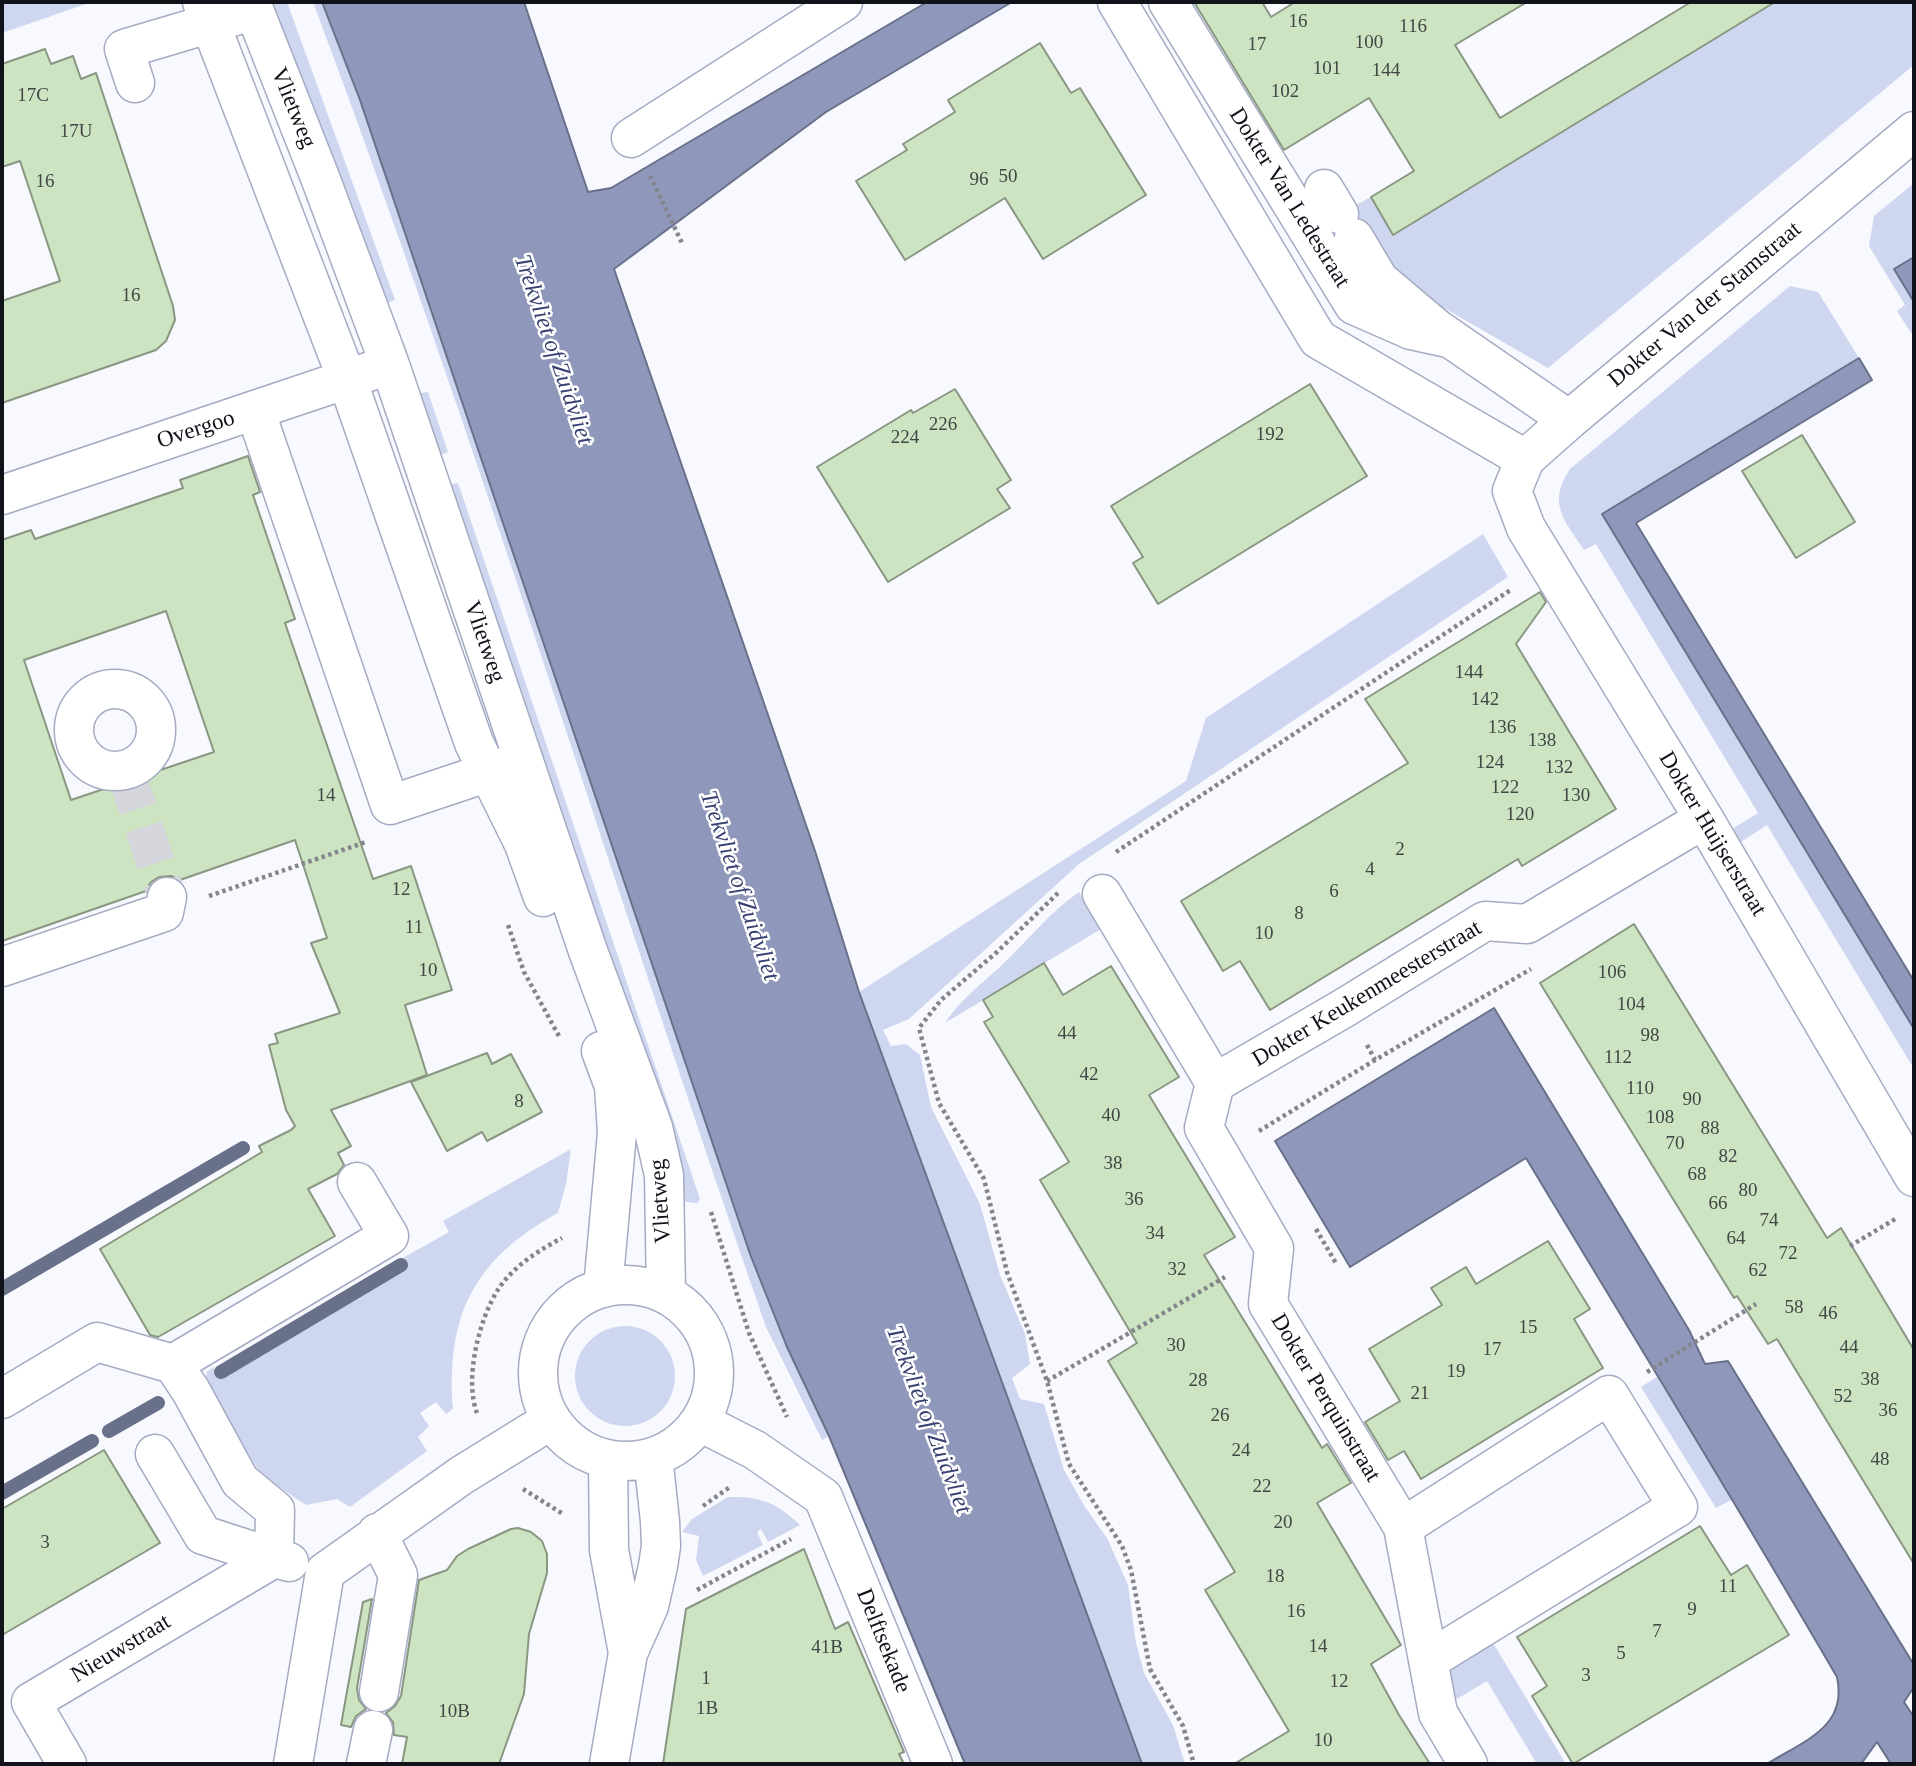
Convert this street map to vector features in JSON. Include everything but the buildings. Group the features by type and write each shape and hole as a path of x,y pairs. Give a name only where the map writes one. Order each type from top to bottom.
{"street":[{"path":"631,138 843,2"},
{"path":"1117,2 1318,339 1518,475"},
{"name":"Dokter Van Ledestraat","path":"1168,2 1354,305 1410,330 1452,339"},
{"path":"135,83 124,49 207,12 252,6"},
{"name":"Vlietweg","path":"252,6 390,365 588,951 653,1127 664,1175 666,1294"},
{"name":"Vlietweg","path":"207,12 347,379 474,743 524,844 614,1086 617,1133 603,1288"},
{"name":"Dokter Van der Stamstraat","path":"1518,475 1569,420 1914,131"},
{"path":"1339,214 1379,280 1437,330 1569,420"},
{"name":"Overgoo","path":"2,495 390,365"},
{"path":"255,410 390,805 524,760"},
{"name":"Dokter Huijserstraat","path":"1518,475 1525,528 1704,819 1914,1177"},
{"path":"1527,923 1704,819"},
{"path":"1102,894 1215,1083 1204,1128 1274,1248"},
{"path":"2,968 164,912 167,897"},
{"name":"Dokter Keukenmeesterstraat","path":"1215,1083 1485,921 1527,923"},
{"path":"173,1364 389,1237 357,1182"},
{"name":"Dokter Perquinstraat","path":"1274,1248 1268,1304 1403,1527 1438,1713 1468,1764"},
{"path":"635,1285 666,1294 682,1304 695,1317 712,1350 714,1387 700,1422 680,1443 653,1457 631,1461 608,1460 575,1446 551,1420 542,1401 538,1381 544,1341 554,1323 567,1307 584,1295 603,1288 635,1285"},
{"path":"2,1399 97,1342 173,1364 191,1391 240,1481 275,1510 274,1558"},
{"path":"1403,1527 1609,1395 1678,1507 1429,1660"},
{"path":"293,1764 325,1572 377,1533 551,1420"},
{"name":"Delftsekade","path":"700,1422 755,1450 823,1497 933,1764"},
{"path":"155,1454 203,1535 325,1572"},
{"path":"609,1764 628,1653 649,1606 660,1556 660,1521 653,1457"},
{"path":"608,1460 609,1550 628,1653"},
{"path":"377,1533 398,1575 379,1692"},
{"name":"Nieuwstraat","path":"67,1764 31,1702 274,1558"}],"path":[{"path":"631,138 682,243"},
{"path":"1112,854 1548,566"},
{"path":"209,897 384,836 390,805"},
{"path":"1062,890 997,952 941,1000 919,1028 939,1103 984,1179 1007,1272 1047,1381 1069,1464 1122,1546 1131,1570 1150,1670 1183,1726 1194,1764"},
{"path":"1265,1142 1259,1131 1531,969 1527,923"},
{"path":"1850,1246 1903,1214"},
{"path":"1311,1220 1337,1265"},
{"path":"566,1236 543,1248 520,1266 499,1289 480,1332 473,1370 475,1409 495,1454 519,1486 544,1504 573,1519 608,1525"},
{"path":"1047,1381 1274,1248"},
{"path":"726,1254 750,1333 780,1402"},
{"path":"1644,1374 1756,1304"},
{"path":"694,1592 832,1517"}],"shaded area":[{"path":"2,2 92,2 2,33"},
{"path":"272,2 287,2 395,300 382,305"},
{"path":"313,2 322,2 360,100 750,1254 787,1347 829,1436 822,1440 766,1327 488,497"},
{"path":"1691,2 1914,2 1914,65 1548,368 1444,308 1407,290 1370,226 1339,243 1326,221 1371,197"},
{"path":"1914,183 1914,257 1894,269 1914,302 1914,331 1911,333 1897,311 1905,305 1869,246 1874,216"},
{"path":"1790,286 1818,292 1859,358 1602,514 1914,1029 1914,1069 1767,825 1741,842 1732,829 1758,813 1596,544 1584,550 1565,520 1559,502 1563,481 1570,469"},
{"path":"428,392 448,452 435,457 414,394"},
{"path":"458,483 700,1199 697,1203 677,1201 444,486"},
{"path":"1483,534 1508,577 1079,864 909,1019 883,1030 891,1046 906,1044 920,1055 931,1107 980,1204 1000,1275 1025,1334 1030,1364 1012,1378 1020,1399 1044,1404 1064,1470 1107,1538 1128,1585 1136,1643 1144,1673 1173,1725 1185,1764 1142,1764 859,992 1186,781 1206,718"},
{"path":"1079,892 1101,929 945,1023 967,997 1050,916"},
{"path":"571,1149 558,1213 505,1250 486,1270 471,1293 461,1318 455,1345 453,1409 446,1414 436,1402 420,1413 429,1426 418,1437 427,1451 350,1507 337,1499 306,1505 261,1475 205,1381 207,1372 213,1367 222,1379 407,1267 401,1259 449,1232 443,1221"},
{"path":"625,1326 653,1334 667,1348 675,1376 667,1404 653,1418 625,1426 597,1418 583,1404 575,1376 583,1348 597,1334"},
{"path":"1657,1377 1733,1499 1716,1508 1641,1387"},
{"path":"728,1497 768,1502 800,1525 768,1542 761,1529 757,1532 763,1545 703,1576 696,1560 699,1536 682,1532 692,1519"},
{"path":"1493,1643 1566,1764 1537,1764 1487,1681 1457,1699 1443,1679 1443,1673"}],"water":[{"name":"Trekvliet of Zuidvliet","path":"322,2 524,2 588,192 611,188 927,2 1012,2 826,112 614,269 815,851 859,992 1142,1764 965,1764 750,1254 360,100"},
{"path":"1914,257 1914,302 1894,269"},
{"path":"1859,358 1872,380 1636,523 1914,981 1914,1029 1602,514"},
{"path":"1494,1008 1689,1330 1705,1364 1728,1361 1914,1665 1914,1687 1904,1702 1914,1717 1914,1764 1891,1764 1877,1742 1861,1764 1767,1764 1808,1740 1829,1721 1836,1709 1839,1694 1837,1677 1526,1158 1350,1267 1275,1141"}],"waterway":[{"path":"2,1289 243,1148"},
{"path":"221,1372 401,1265"},
{"path":"109,1431 158,1403"},
{"path":"2,1493 92,1441"}],"tunnel":[{"path":"126,773 167,897"}]}
